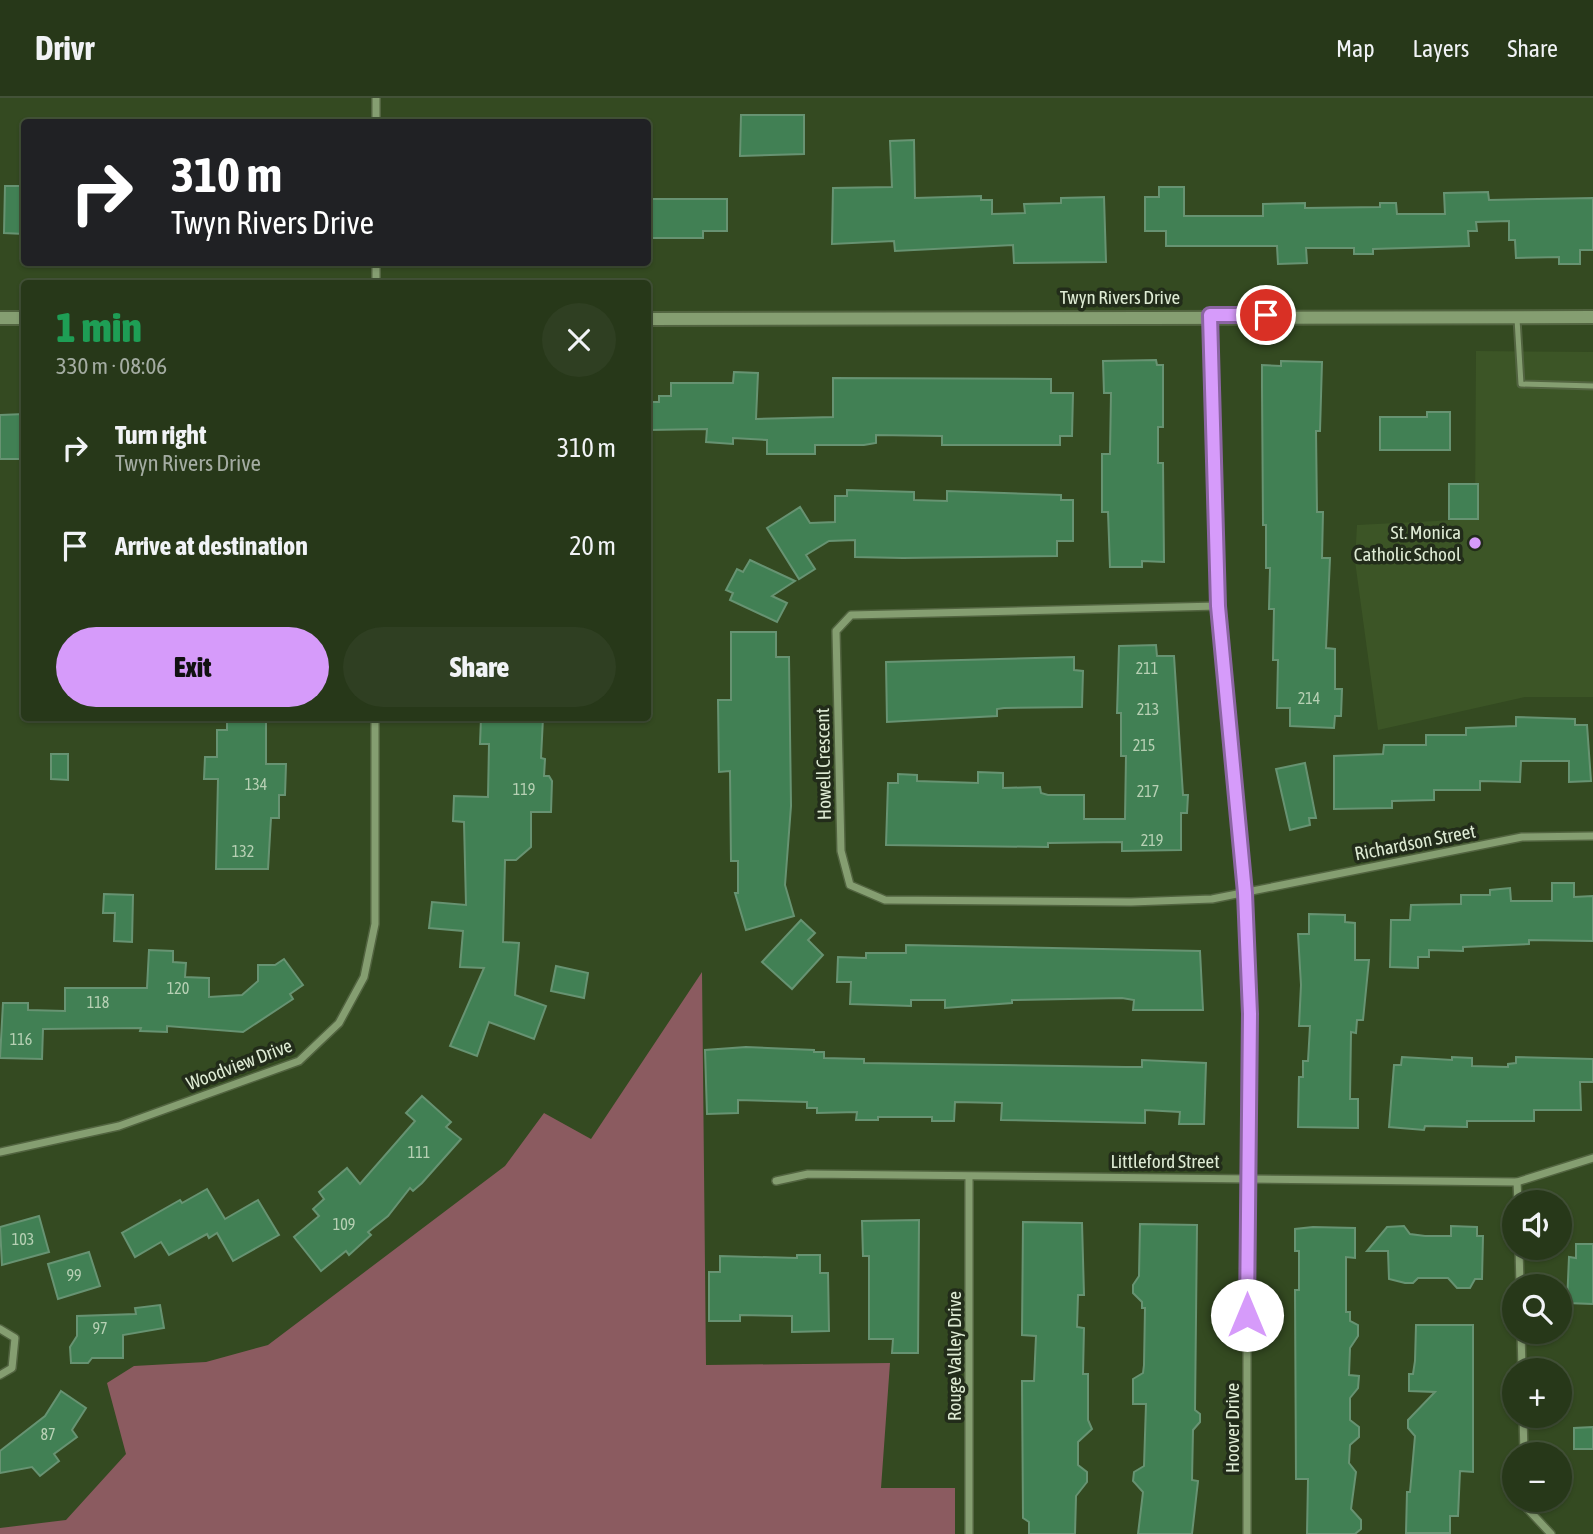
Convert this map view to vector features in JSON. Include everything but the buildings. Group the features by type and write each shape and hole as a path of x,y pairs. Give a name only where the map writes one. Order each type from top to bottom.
{"street":[{"path":"376,98 376,119"},
{"name":"Twyn Rivers Drive","path":"651,319 1210,315 1593,317"},
{"name":"Hoover Drive","path":"1210,315 1218,606 1245,893 1250,1014 1247,1534"},
{"path":"0,318 21,318"},
{"name":"Howell Crescent","path":"1218,606 851,615 836,631 841,851 850,885 886,900 1130,902 1212,899 1245,893"},
{"name":"Woodview Drive","path":"0,1152 119,1126 299,1061 338,1023 364,977 375,924 375,721"},
{"name":"Richardson Street","path":"1245,893 1522,837 1593,835"},
{"name":"Littleford Street","path":"776,1181 808,1174 969,1178 1247,1177 1517,1182 1593,1158"},
{"name":"Rouge Valley Drive","path":"969,1178 969,1534"},
{"path":"1517,1182 1517,1190"},
{"path":"0,1329 15,1338 12,1368 0,1375"},
{"path":"1531,1512 1551,1534"}],"lane":[{"path":"1517,315 1521,384 1593,386"}],"shaded area":[{"name":"St. Monica Catholic School","path":"1476,351 1593,352 1593,697 1525,697 1378,730 1355,561 1357,525 1475,519"},
{"path":"702,972 706,1365 890,1363 881,1488 955,1488 955,1534 0,1534 0,1528 66,1520 126,1454 107,1383 134,1366 206,1362 268,1345 505,1166 544,1113 591,1139"}],"place":[{"name":"St. Monica Catholic School","path":"1475,543"}],"route":[{"path":"1247,1315 1250,1014 1245,893 1218,606 1210,315 1266,315"}]}
